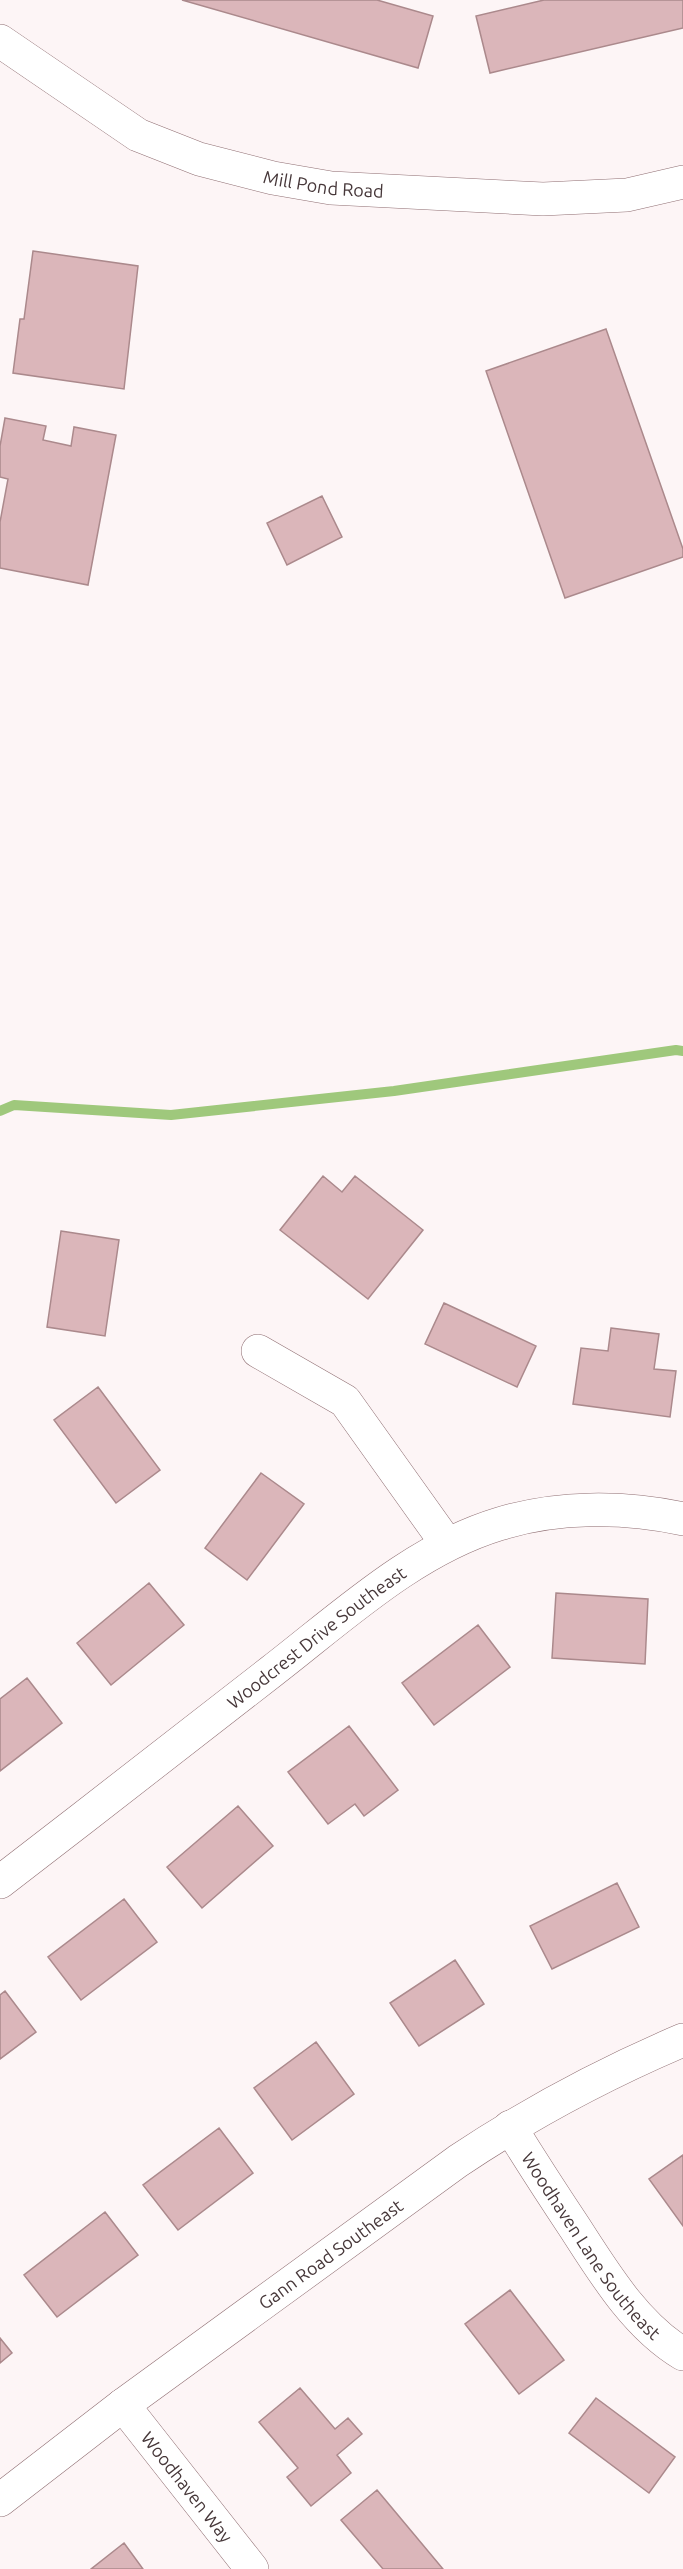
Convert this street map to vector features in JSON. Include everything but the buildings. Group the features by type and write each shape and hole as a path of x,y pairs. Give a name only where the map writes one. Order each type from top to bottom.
{"street":[{"name":"Mill Pond Road","path":"0,41 138,135 199,159 273,178 331,188 543,200 627,195 683,182"},
{"path":"258,1352 345,1401 447,1544"},
{"name":"Woodcrest Drive Southeast","path":"0,1882 376,1591 447,1544 499,1524 541,1514 596,1510 658,1514 683,1519"},
{"name":"Gann Road Southeast","path":"0,2499 123,2405 458,2161 510,2127 592,2081 683,2040"},
{"name":"Woodhaven Lane Southeast","path":"510,2127 604,2272 641,2318 667,2344 683,2354"},
{"name":"Woodhaven Way","path":"123,2405 252,2569"}],"waterway":[{"path":"0,1111 14,1105 171,1115 394,1091 676,1050 683,1051"}]}
